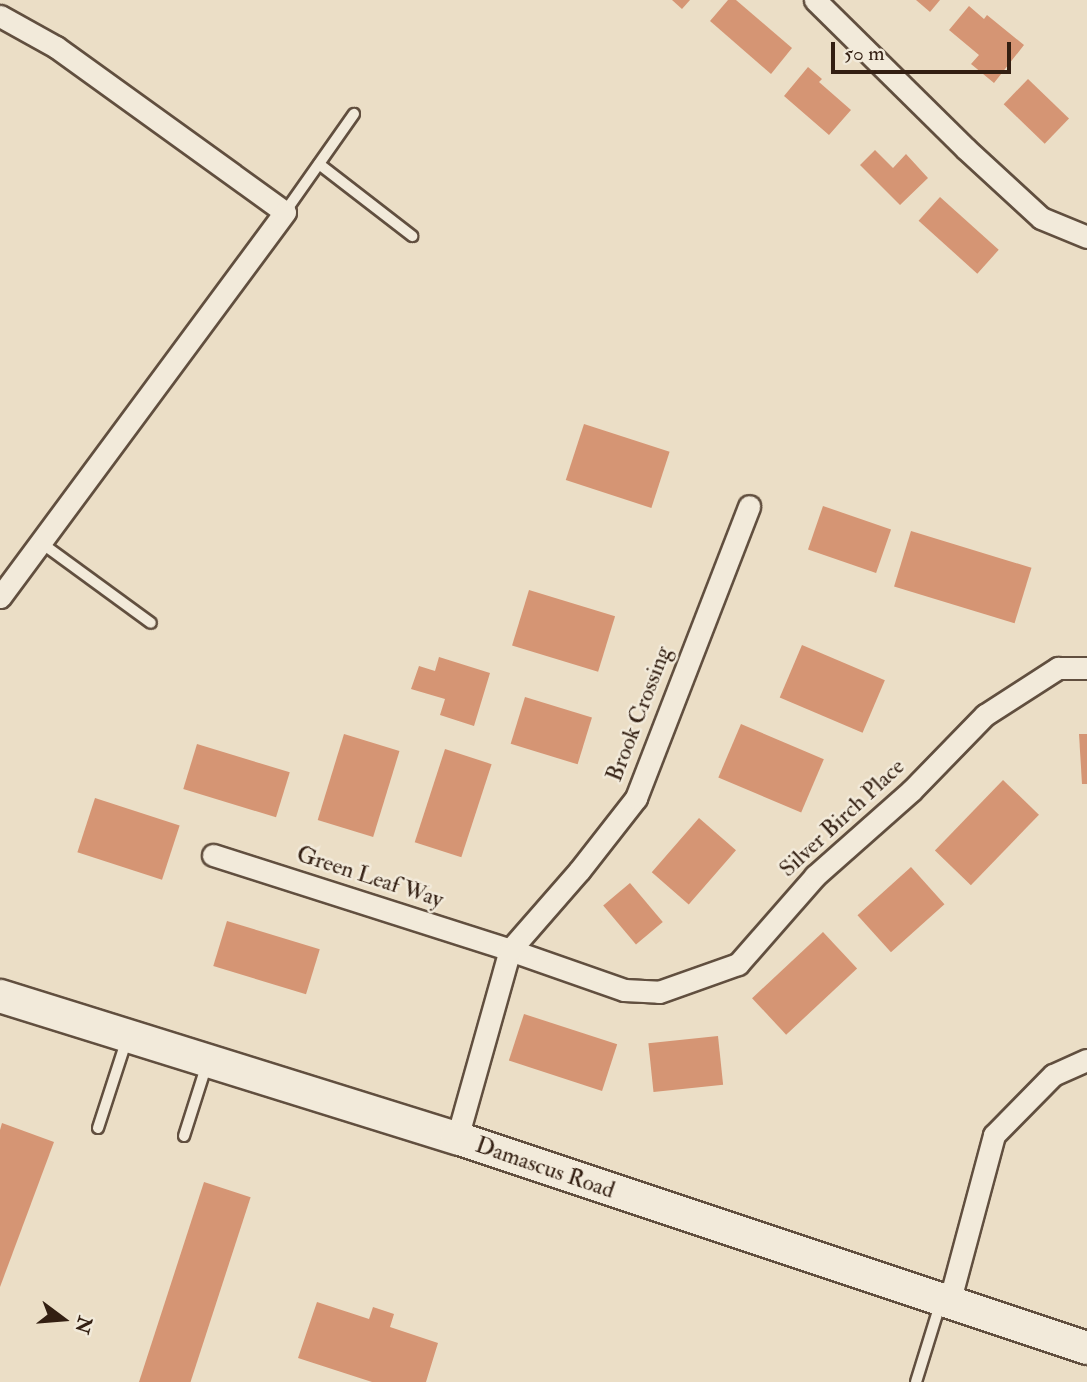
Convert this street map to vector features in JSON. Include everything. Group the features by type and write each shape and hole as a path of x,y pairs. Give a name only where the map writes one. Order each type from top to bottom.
{"street":[{"path":"815,0 965,148 1041,218 1087,237"},
{"path":"0,16 56,47 285,212 0,597"},
{"name":"Brook Crossing","path":"510,950 579,871 636,798 749,506"},
{"name":"Silver Birch Place","path":"510,950 624,990 659,992 738,964 815,876 911,791 985,715 1058,668 1087,668"},
{"name":"Green Leaf Way","path":"213,855 510,950"},
{"path":"457,1138 510,950"},
{"name":"Damascus Road","path":"0,996 457,1138 1087,1348"},
{"path":"945,1302 994,1135 1053,1075 1087,1060"}],"lane":[{"path":"285,212 354,114"},
{"path":"319,163 412,236"},
{"path":"40,542 150,623"},
{"path":"98,1128 128,1036"},
{"path":"184,1136 208,1061"},
{"path":"916,1382 945,1302"}],"building":[{"path":"672,0 690,0 682,9"},
{"path":"728,0 736,0 792,48 771,74 710,21"},
{"path":"916,0 940,0 930,12"},
{"path":"969,6 984,19 987,15 1024,45 994,83 971,64 979,55 949,30"},
{"path":"808,67 822,79 819,82 851,110 829,135 784,96"},
{"path":"1028,79 1069,119 1045,144 1004,104"},
{"path":"875,150 893,168 906,154 928,178 900,205 860,165"},
{"path":"940,197 999,250 977,274 919,221"},
{"path":"584,424 670,452 651,508 566,480"},
{"path":"823,506 891,529 876,573 808,549"},
{"path":"911,531 1031,568 1015,623 894,586"},
{"path":"529,590 615,616 598,672 512,645"},
{"path":"802,645 885,680 863,733 780,697"},
{"path":"439,657 490,673 474,726 440,715 445,699 411,689 419,666 435,671"},
{"path":"525,697 592,717 578,764 511,744"},
{"path":"741,724 824,759 801,813 718,777"},
{"path":"344,734 399,751 373,837 318,820"},
{"path":"1079,734 1087,734 1087,784 1082,784"},
{"path":"197,744 290,772 276,817 183,789"},
{"path":"445,749 492,764 461,857 415,842"},
{"path":"1003,780 1039,815 971,885 935,850"},
{"path":"95,798 180,826 162,880 77,852"},
{"path":"699,818 736,850 689,904 652,872"},
{"path":"911,867 944,904 891,952 857,915"},
{"path":"630,883 663,922 636,945 603,905"},
{"path":"227,921 320,949 306,994 213,966"},
{"path":"823,932 857,969 786,1035 752,998"},
{"path":"524,1014 617,1044 602,1091 509,1061"},
{"path":"718,1036 723,1085 654,1092 648,1043"},
{"path":"2,1123 54,1142 0,1287 0,1130"},
{"path":"204,1182 251,1197 191,1382 139,1382"},
{"path":"317,1302 369,1319 373,1307 394,1314 390,1327 438,1343 426,1382 372,1382 298,1358"}]}
